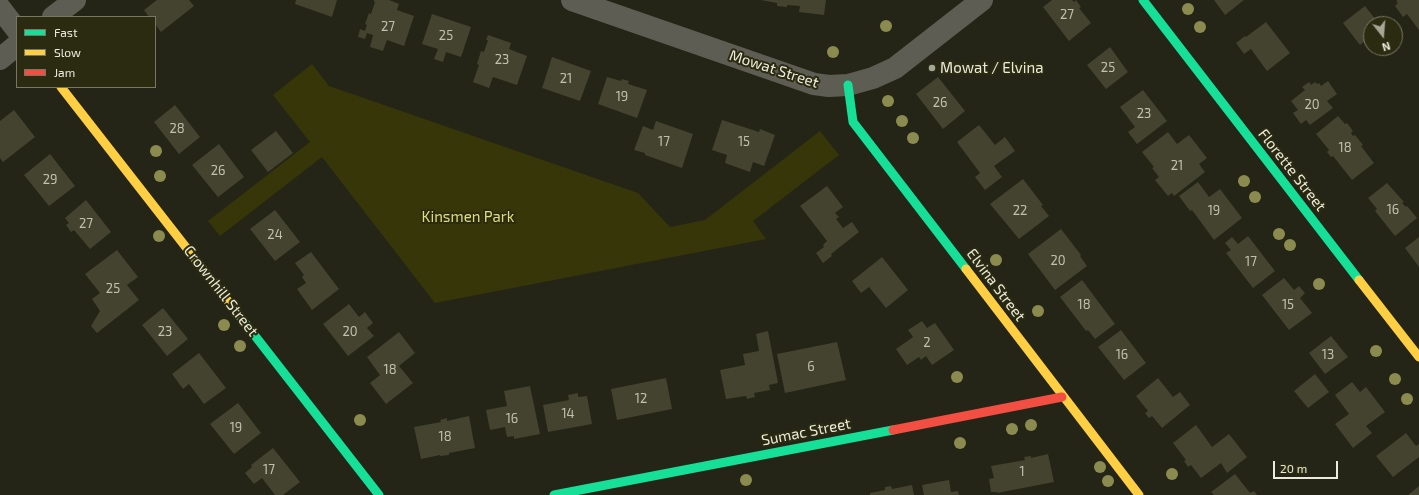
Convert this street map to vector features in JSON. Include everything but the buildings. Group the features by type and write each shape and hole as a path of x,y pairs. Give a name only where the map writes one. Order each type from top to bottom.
{"street":[{"path":"54,16 75,0"},
{"name":"Mowat Street","path":"572,0 814,84 829,86 848,85 873,78 895,68 982,0"},
{"name":"Florette Street","path":"1143,0 1419,357"},
{"path":"0,8 16,29"},
{"path":"0,59 16,46"},
{"name":"Elvina Street","path":"848,85 853,122 1062,397 1139,495"},
{"name":"Crownhill Street","path":"62,88 379,495"},
{"name":"Sumac Street","path":"554,495 1062,397"}],"green space":[{"name":"Kinsmen Park","path":"312,64 329,86 638,193 670,227 705,220 820,131 839,155 753,221 766,239 435,303 322,157 220,236 208,221 310,142 273,95"}],"traffic: fast":[{"path":"1143,0 1359,280"},
{"path":"848,85 853,122 966,269"},
{"path":"238,314 379,495"},
{"path":"554,495 893,430"}],"traffic: slow":[{"path":"62,88 238,314"},
{"path":"966,269 1139,495"},
{"path":"1359,280 1419,357"}],"traffic: jam":[{"path":"893,430 1062,397"}],"place":[{"name":"Mowat / Elvina","path":"932,68"}]}
